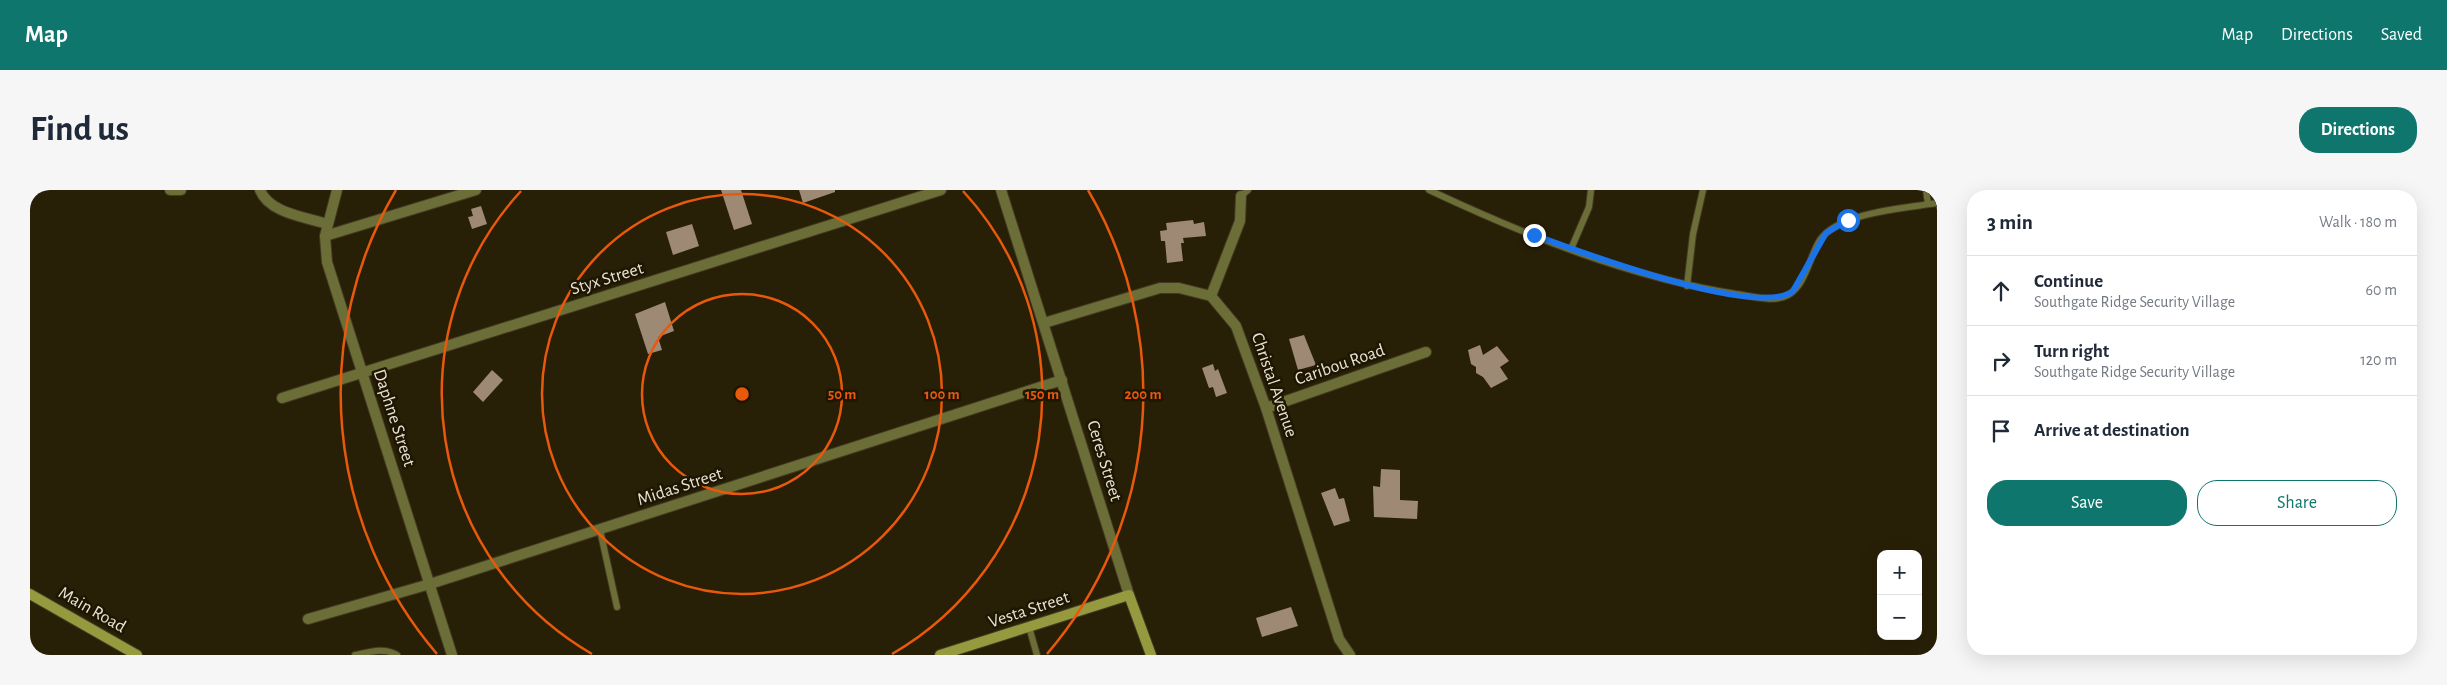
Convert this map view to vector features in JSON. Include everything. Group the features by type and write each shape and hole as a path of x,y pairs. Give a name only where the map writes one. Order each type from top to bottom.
{"street":[{"path":"170,190 181,190"},
{"path":"260,190 265,200 274,207 327,224"},
{"name":"Daphne Street","path":"337,190 325,236 327,262 452,655"},
{"path":"325,236 476,190"},
{"name":"Styx Street","path":"282,398 941,190"},
{"name":"Ceres Street","path":"1001,190 1129,595 1151,655"},
{"path":"1044,322 1160,288 1185,289 1211,296 1240,221 1244,193"},
{"name":"Christal Avenue","path":"1211,296 1236,326 1266,408 1339,639 1350,655"},
{"name":"Caribou Road","path":"1266,408 1426,352"},
{"name":"Midas Street","path":"308,619 430,584 1062,380"},
{"name":"Main Road","path":"30,594 137,655"},
{"name":"Vesta Street","path":"940,655 1129,595"}],"lane":[{"path":"1429,190 1470,209 1618,266 1687,286 1767,299 1788,295 1800,282 1820,241 1832,227 1863,216 1937,203"},
{"path":"1570,249 1589,207 1592,190"},
{"path":"1687,286 1693,234 1703,190"},
{"path":"1926,190 1928,204"},
{"path":"600,530 617,608"},
{"path":"1028,627 1037,655"},
{"path":"359,655 388,650 396,655"}],"building":[{"path":"721,190 741,190 752,224 734,230"},
{"path":"799,190 835,190 835,192 803,203"},
{"path":"481,206 487,224 472,229 468,217 473,216 471,209"},
{"path":"1193,220 1194,224 1204,222 1206,236 1183,238 1184,243 1181,243 1183,261 1167,263 1165,241 1161,241 1160,231 1167,230 1166,223"},
{"path":"692,224 699,246 673,255 666,232"},
{"path":"665,302 674,331 658,337 662,350 648,354 635,314"},
{"path":"1304,335 1316,365 1298,370 1289,339"},
{"path":"1480,345 1483,355 1497,346 1509,361 1500,367 1508,379 1491,388 1483,377 1476,373 1476,367 1471,364 1468,350"},
{"path":"1213,364 1215,371 1218,369 1227,393 1216,397 1213,387 1209,388 1202,368"},
{"path":"492,370 503,380 483,402 473,392"},
{"path":"1381,469 1400,470 1400,500 1418,501 1417,519 1374,517 1373,486 1380,487"},
{"path":"1335,488 1339,499 1344,498 1350,521 1334,526 1321,493"},
{"path":"1291,607 1298,626 1262,637 1256,618"}],"route":[{"path":"1534,235 1618,266 1687,286 1773,299 1788,295 1793,291 1800,282 1820,241 1826,233 1832,227 1848,220"}]}
